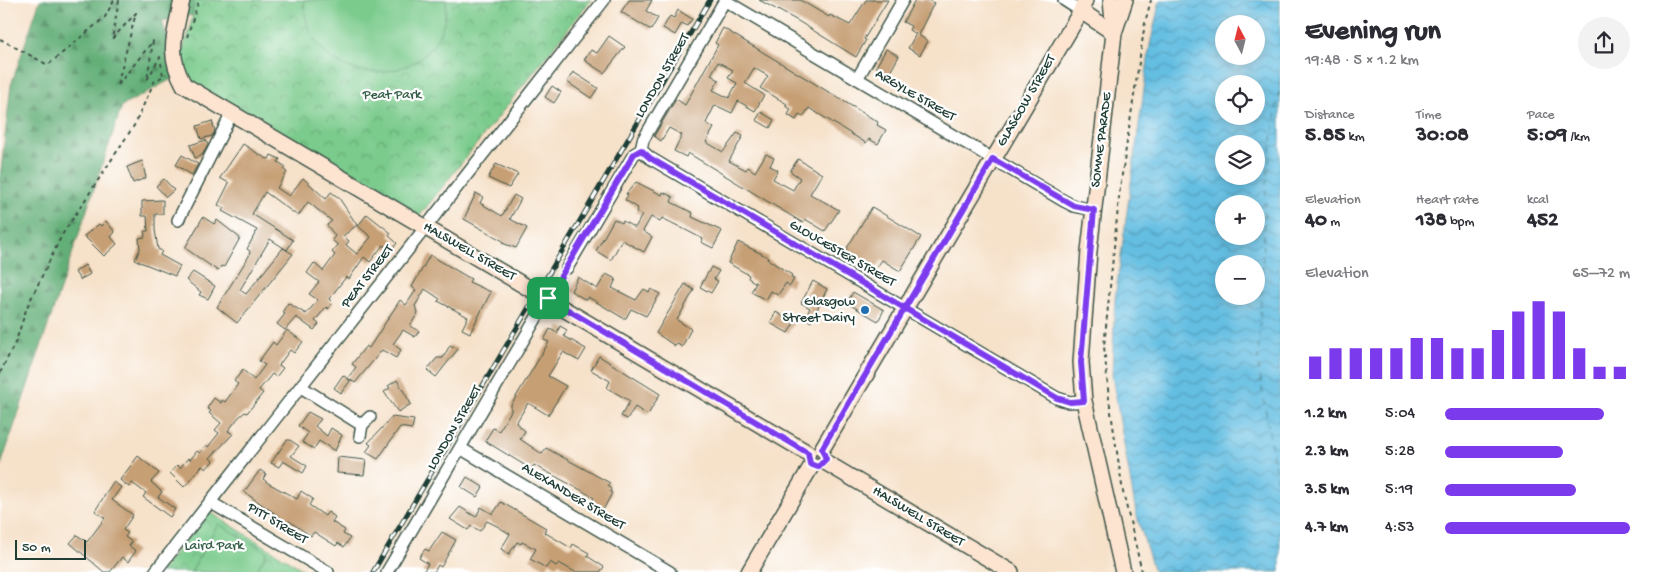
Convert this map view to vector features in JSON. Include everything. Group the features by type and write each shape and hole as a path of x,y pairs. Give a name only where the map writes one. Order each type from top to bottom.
{"main road":[{"path":"169,72 182,0"},
{"name":"GLASGOW STREET","path":"748,572 1083,5 1094,0"},
{"name":"SOMME PARADE","path":"1111,0 1114,33 1094,210 1081,362 1084,401 1123,572"},
{"name":"SOMME PARADE","path":"1114,33 1125,0"},
{"path":"1083,5 1114,33"},
{"name":"HALSWELL STREET","path":"169,72 184,85 1012,572"}],"street":[{"name":"PEAT STREET","path":"155,572 604,0"},
{"name":"ARGYLE STREET","path":"725,0 1074,206 1094,210"},
{"name":"LONDON STREET","path":"567,268 634,154 641,150 642,140 725,0"},
{"path":"857,79 903,0"},
{"path":"1064,0 1083,5"},
{"path":"178,220 232,113"},
{"name":"GLOUCESTER STREET","path":"641,150 650,158 1057,398 1070,402 1084,401"},
{"name":"LONDON STREET","path":"387,572 548,298"},
{"path":"301,387 364,426"},
{"name":"ALEXANDER STREET","path":"460,448 670,572"},
{"name":"PITT STREET","path":"210,502 328,572"}],"path":[{"path":"0,39 48,65 105,18 114,0"},
{"path":"0,373 16,341 27,307 62,235 135,124 154,82 169,72 160,56 148,80 153,40 117,86 136,13 112,39 119,0"},
{"path":"1142,572 1123,492 1109,399 1104,346 1120,188 1145,23 1151,0"},
{"path":"548,298 567,268"}],"green space":[{"path":"40,0 236,0 207,12 162,21 179,75 122,106 0,468 0,178 11,85"},
{"name":"Peat Park","path":"195,0 591,0 417,219 194,87 178,65 190,28"},
{"path":"304,0 446,0 441,31 425,54 402,67 376,72 350,68 327,54 310,32"},
{"name":"Laird Park","path":"208,511 307,572 160,572"},
{"path":"218,524 267,552 256,572 191,572"}],"water":[{"path":"1160,0 1280,0 1280,572 1154,572 1136,513 1112,376 1115,299 1150,45"}],"building":[{"path":"629,0 652,0 646,11 658,18 651,30 621,12"},
{"path":"759,0 800,0 829,17 830,15 850,25 866,0 888,0 864,39 866,40 856,57 798,21"},
{"path":"915,0 928,0 934,3 918,35 928,41 920,55 908,48 916,34 909,30 911,26 903,22"},
{"path":"678,10 692,19 687,26 682,23 675,35 663,28 670,16 674,18"},
{"path":"723,28 878,122 877,125 886,130 878,144 869,139 866,143 809,108 803,117 799,115 796,120 788,115 791,109 785,106 787,104 760,88 768,76 754,68 745,83 764,95 755,111 738,101 732,113 715,105 706,123 714,128 706,142 723,152 737,133 743,136 729,161 746,170 748,167 755,172 766,154 774,158 770,166 778,170 773,179 793,190 800,178 790,171 798,159 822,174 810,194 839,210 825,231 805,219 803,223 688,153 686,157 674,151 682,135 669,128 661,141 654,136 676,99 685,105 718,45 715,43","holes":["718,62 733,70 728,78 737,83 729,98 713,90 719,80 711,75"]},
{"path":"609,36 625,47 604,73 584,60 591,50 597,53"},
{"path":"886,49 899,56 889,74 876,67"},
{"path":"573,72 598,88 591,98 567,82"},
{"path":"552,86 561,92 554,103 545,97"},
{"path":"761,112 774,120 770,128 756,120"},
{"path":"212,121 215,131 212,136 201,139 197,126"},
{"path":"206,140 208,145 202,155 195,158 190,145"},
{"path":"243,144 265,158 269,159 271,155 280,159 278,162 286,167 284,170 287,172 277,188 289,196 303,178 326,199 331,192 339,198 357,225 343,236 349,241 346,245 357,254 371,237 358,226 367,214 391,233 389,236 397,243 391,251 383,245 370,262 364,257 349,279 346,277 329,299 333,303 328,309 326,307 315,321 319,324 314,330 296,317 285,330 277,324 285,314 283,311 288,303 306,314 318,300 309,294 319,282 307,273 314,263 323,271 335,255 332,252 338,245 332,240 335,236 327,225 332,221 308,202 298,216 265,192 252,214 293,240 287,250 270,239 240,290 246,294 283,248 293,254 237,323 217,307 249,256 250,251 247,249 257,230 222,211 224,208 218,205 229,183 220,178"},
{"path":"182,155 198,164 192,175 176,165"},
{"path":"142,161 146,178 133,183 127,167"},
{"path":"496,164 518,174 509,188 488,178"},
{"path":"164,179 174,190 166,197 156,186"},
{"path":"636,182 662,195 663,192 673,197 671,202 693,213 692,217 722,231 713,248 701,242 703,239 662,218 660,222 651,217 643,231 652,237 644,252 622,240 611,260 596,251 614,219 622,223 623,221 635,228 642,215 636,212 638,208 625,200 628,195 626,194"},
{"path":"476,193 483,197 480,203 502,216 514,195 521,199 510,219 527,228 516,248 502,243 503,241 464,219"},
{"path":"163,200 163,214 155,214 158,249 162,251 160,255 180,266 175,276 135,260 140,249 139,238 145,237 144,231 148,231 147,216 142,216 142,201"},
{"path":"872,207 921,237 900,271 882,260 874,271 844,253"},
{"path":"203,217 214,224 217,220 240,238 224,267 221,266 218,271 185,248"},
{"path":"106,221 115,232 111,237 117,244 104,256 84,236"},
{"path":"738,242 768,257 767,259 792,275 791,277 794,279 790,286 786,283 778,295 771,291 766,300 751,292 756,283 748,278 749,275 728,263"},
{"path":"430,255 471,279 469,282 491,292 470,333 462,329 468,317 438,301 440,299 425,289 415,306 418,313 410,326 419,331 415,337 403,330 393,344 401,350 396,358 382,350 355,383 348,378 356,367 352,364 366,346 369,348 400,300 406,305 416,290 412,287"},
{"path":"85,265 90,274 80,280 75,272"},
{"path":"711,267 719,271 714,279 718,281 711,293 700,287"},
{"path":"193,272 215,286 208,299 199,295 201,292 186,280"},
{"path":"606,274 616,279 612,288 636,300 644,289 649,292 651,289 660,294 646,316 631,309 626,318 623,318 588,297 586,300 571,291 578,277 597,289"},
{"path":"813,281 827,289 811,322 805,318 810,308 801,303"},
{"path":"685,284 694,290 677,320 691,329 682,347 676,343 675,346 656,333"},
{"path":"853,292 884,310 878,321 847,303"},
{"path":"776,312 794,323 788,333 770,323"},
{"path":"560,326 567,330 564,336 586,349 579,361 563,352 548,376 566,386 548,415 528,403 516,423 525,431 520,439 542,454 546,448 610,483 608,486 612,493 603,510 591,504 594,498 581,490 534,465 531,469 485,441 493,428 499,431 511,411 511,405 549,342 544,340 550,329 557,333"},
{"path":"287,330 303,342 294,353 290,350 279,365 283,368 276,377 272,374 259,390 263,393 247,413 245,412 239,417 228,431 233,434 210,458 213,461 206,469 202,466 184,487 170,473 177,465 180,468 188,458 190,460 197,451 200,453 206,445 208,447 219,433 215,430 221,423 209,413 211,411 207,408 214,398 221,403 222,400 225,402 238,384 234,381 243,370 254,380 265,365 259,361 273,342 276,345"},
{"path":"450,345 458,349 436,377 427,370 437,358 443,358"},
{"path":"599,356 660,394 649,413 646,414 635,407 627,419 621,416 630,401 607,388 610,381 591,370"},
{"path":"343,375 350,381 341,393 334,388"},
{"path":"397,380 411,404 398,412 384,392 390,388 388,386"},
{"path":"308,412 321,419 315,426 327,436 331,428 342,435 335,451 319,441 314,449 302,442 308,433 298,426"},
{"path":"392,417 414,420 412,429 400,427 378,459 366,452 371,445 368,443"},
{"path":"287,440 299,446 291,456 307,466 303,473 283,461 279,467 271,463"},
{"path":"138,456 159,473 151,482 162,492 158,497 175,509 170,517 143,497 146,493 132,483 129,487 120,480"},
{"path":"338,457 366,460 364,475 337,473"},
{"path":"260,470 266,474 263,479 268,483 297,499 301,491 313,499 309,505 325,516 328,512 335,517 332,522 345,530 343,534 350,538 344,547 338,543 336,546 314,532 311,536 289,521 285,527 277,522 280,517 244,492"},
{"path":"467,477 483,487 477,497 461,487"},
{"path":"113,482 121,487 112,500 133,515 123,530 128,533 125,537 132,542 129,546 136,551 128,562 122,557 110,572 104,572 70,543 77,535 87,542 105,518 95,511"},
{"path":"501,502 546,528 544,532 571,548 573,544 589,553 587,556 604,567 600,572 575,572 559,563 556,566 550,562 546,568 530,559 536,549 522,542 521,544 517,542 509,554 501,549 510,534 497,526 487,521 480,531 471,526 468,530 450,519 460,507 476,517 481,507 493,514"},
{"path":"442,532 456,540 441,567 438,565 434,572 423,572 428,564 419,558 425,549 429,551"}],"ferry route":[{"path":"1280,81 1266,185 1258,363 1280,500"}],"railway":[{"path":"373,572 710,0"}],"place":[{"name":"Glasgow Street Dairy","path":"865,310"}],"route":[{"path":"548,298 634,154 641,150 650,158 905,308 1057,398 1070,402 1084,401 1081,362 1094,210 1074,206 993,159 905,308 890,333 824,445 822,449 826,453 826,459 818,467 810,464 807,459 808,453 548,298"}]}
